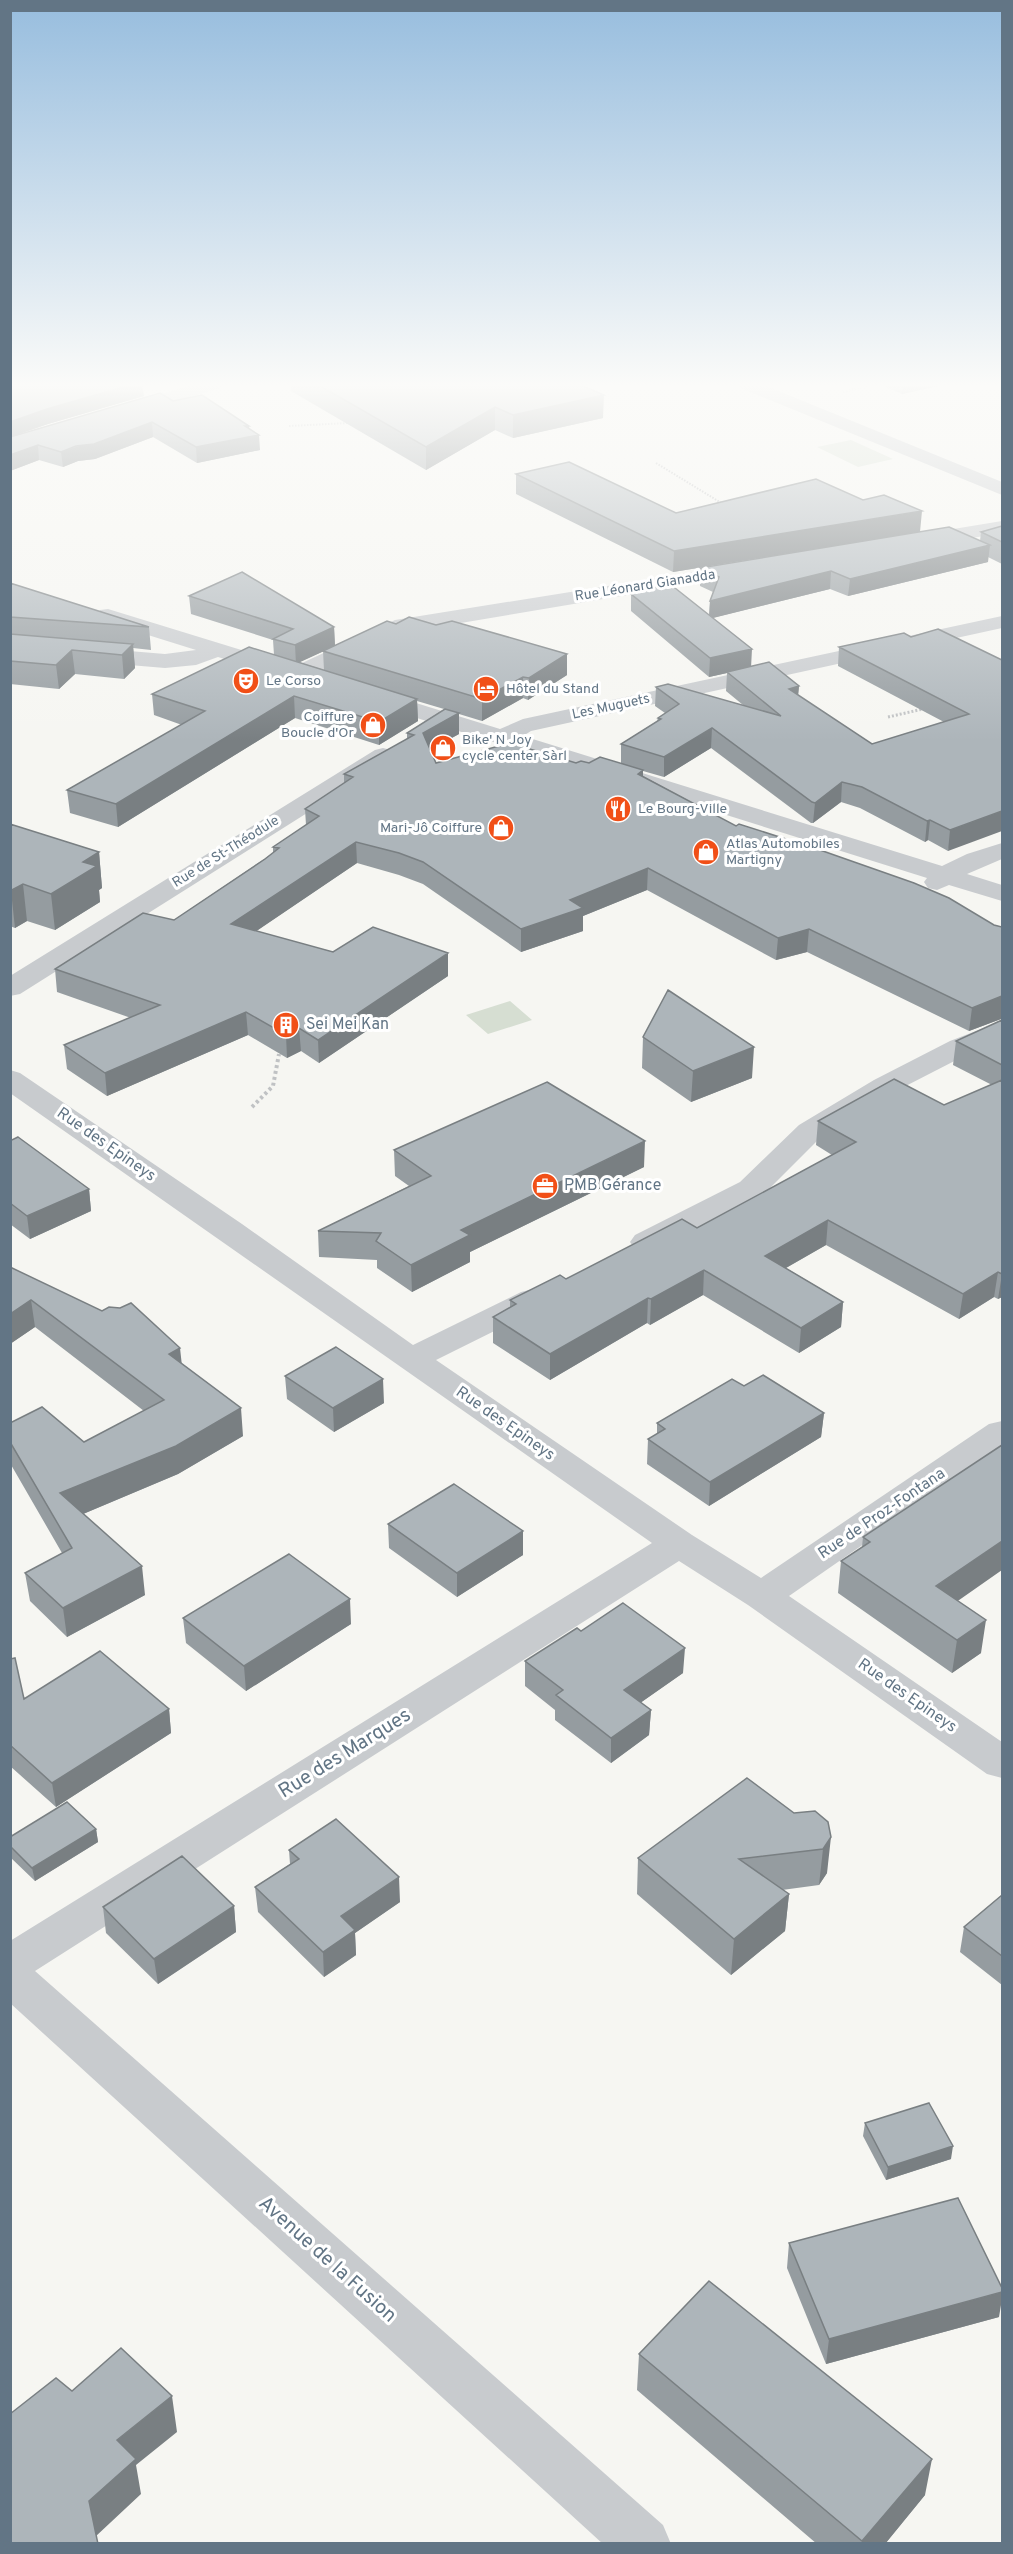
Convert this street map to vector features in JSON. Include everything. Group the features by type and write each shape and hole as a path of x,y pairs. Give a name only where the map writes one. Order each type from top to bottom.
{"street":[{"path":"896,544 1002,527"},
{"name":"Rue Léonard Gianadda","path":"297,674 395,627 768,566"},
{"path":"81,606 215,650 443,718 1002,893"},
{"name":"Les Muguets","path":"503,737 524,726 1002,622"},
{"path":"10,648 165,661 196,658 215,650"},
{"name":"Rue de St-Théodule","path":"10,988 443,718"},
{"path":"945,905 934,896 930,889 945,875 963,865 1002,851"},
{"path":"624,1254 751,1189 810,1131 884,1086 960,1047 1002,1030"},
{"name":"Rue des Epineys","path":"10,1079 679,1544 762,1596 1002,1763"},
{"path":"411,1359 560,1285"},
{"name":"Rue de Proz-Fontana","path":"762,1596 1002,1432"},
{"name":"Rue des Marques","path":"10,1964 679,1544"},
{"name":"Avenue de la Fusion","path":"10,1975 547,2459 645,2544"}],"path":[{"path":"888,717 922,709"},
{"path":"252,1107 273,1086 279,1053"}],"shaded area":[{"path":"510,1001 532,1020 488,1034 466,1015"}],"building":[{"path":"574,502 653,502 676,513 721,502 901,502 922,511 674,551"},
{"path":"1002,526 1002,542 981,532"},
{"path":"949,527 990,545 850,579 831,571 710,601 719,577 700,568"},
{"path":"242,572 334,627 295,645 273,639 293,629 189,596"},
{"path":"10,583 149,627 10,617"},
{"path":"670,584 752,649 710,658 631,594"},
{"path":"409,617 436,625 452,621 567,654 529,678 523,677 482,699 323,651 387,621 396,624"},
{"path":"938,629 1002,660 1002,811 950,830 930,820 927,821 862,787 842,782 815,803 812,802 712,728 664,757 621,744 661,719 658,718 679,704 656,687 668,684 781,716 727,672 769,662 799,686 789,689 872,744 969,714 839,647 904,633 911,637"},
{"path":"10,634 133,644 122,655 72,650 56,665 10,661"},
{"path":"249,647 417,699 379,722 294,696 116,804 67,790 205,711 152,694"},
{"path":"445,709 459,713 423,733 436,763 510,743 576,763 581,761 589,763 600,757 643,770 638,774 736,826 739,824 820,850 914,883 949,898 994,925 1002,927 1002,996 972,1008 809,929 778,938 648,868 570,900 583,908 521,929 423,862 356,842 231,924 333,952 373,927 448,953 318,1040 299,1028 286,1035 246,1012 105,1073 64,1045 160,1005 55,969 143,913 174,920 265,859 279,848 273,847 319,816 305,809 353,777 344,774 414,735 407,733"},
{"path":"10,824 99,852 83,862 97,866 51,894 23,884 10,891"},
{"path":"668,990 754,1047 693,1071 643,1037"},
{"path":"1002,1020 1002,1065 956,1041"},
{"path":"894,1079 944,1105 1002,1080 1002,1274 998,1272 963,1294 828,1220 765,1256 843,1302 801,1328 704,1270 651,1299 648,1298 550,1354 493,1317 516,1304 510,1300 560,1275 566,1279 682,1219 697,1228 856,1142 818,1121"},
{"path":"547,1082 645,1141 461,1230 470,1235 411,1265 376,1241 381,1233 318,1231 431,1176 394,1150"},
{"path":"18,1137 89,1189 27,1216 10,1203 10,1139"},
{"path":"10,1267 102,1311 109,1307 120,1308 131,1303 180,1348 169,1354 241,1408 176,1446 60,1493 142,1566 63,1608 25,1573 72,1548 10,1442 10,1423 42,1407 84,1442 164,1400 31,1300 10,1314"},
{"path":"336,1347 383,1379 333,1408 285,1376"},
{"path":"763,1375 824,1413 710,1482 648,1439 665,1429 657,1423 732,1379 744,1386"},
{"path":"1002,1445 1002,1541 936,1586 986,1620 957,1640 841,1561 870,1542 863,1537"},
{"path":"454,1484 523,1531 457,1573 388,1524"},
{"path":"289,1554 350,1599 244,1666 183,1618"},
{"path":"623,1603 685,1648 624,1690 651,1710 611,1738 556,1695 563,1690 525,1661 577,1628 581,1631"},
{"path":"100,1651 169,1709 52,1783 10,1745 10,1659 15,1658 24,1699"},
{"path":"747,1778 794,1813 815,1811 828,1822 831,1837 823,1849 739,1859 789,1894 734,1939 638,1858"},
{"path":"67,1802 96,1829 32,1868 10,1846 10,1837"},
{"path":"336,1819 399,1877 341,1916 355,1930 323,1952 255,1887 299,1859 289,1850"},
{"path":"182,1856 234,1906 154,1959 103,1907"},
{"path":"1002,1895 1002,1956 964,1927"},
{"path":"929,2103 953,2146 888,2167 865,2123"},
{"path":"958,2198 1002,2292 829,2339 789,2243"},
{"path":"709,2281 932,2459 862,2541 639,2354"},
{"path":"121,2348 172,2396 117,2440 136,2459 89,2501 98,2544 10,2544 10,2414 56,2378 72,2391"}],"place":[{"name":"Le Corso","path":"246,681"},
{"name":"Hôtel du Stand","path":"486,689"},
{"name":"Coiffure Boucle d'Or","path":"373,725"},
{"name":"Bike' N Joy cycle center Sàrl","path":"443,748"},
{"name":"Le Bourg-Ville","path":"618,809"},
{"name":"Mari-Jô Coiffure","path":"501,828"},
{"name":"Atlas Automobiles Martigny","path":"706,852"},
{"name":"Sei Mei Kan","path":"286,1025"},
{"name":"PMB Gérance","path":"545,1186"}]}
